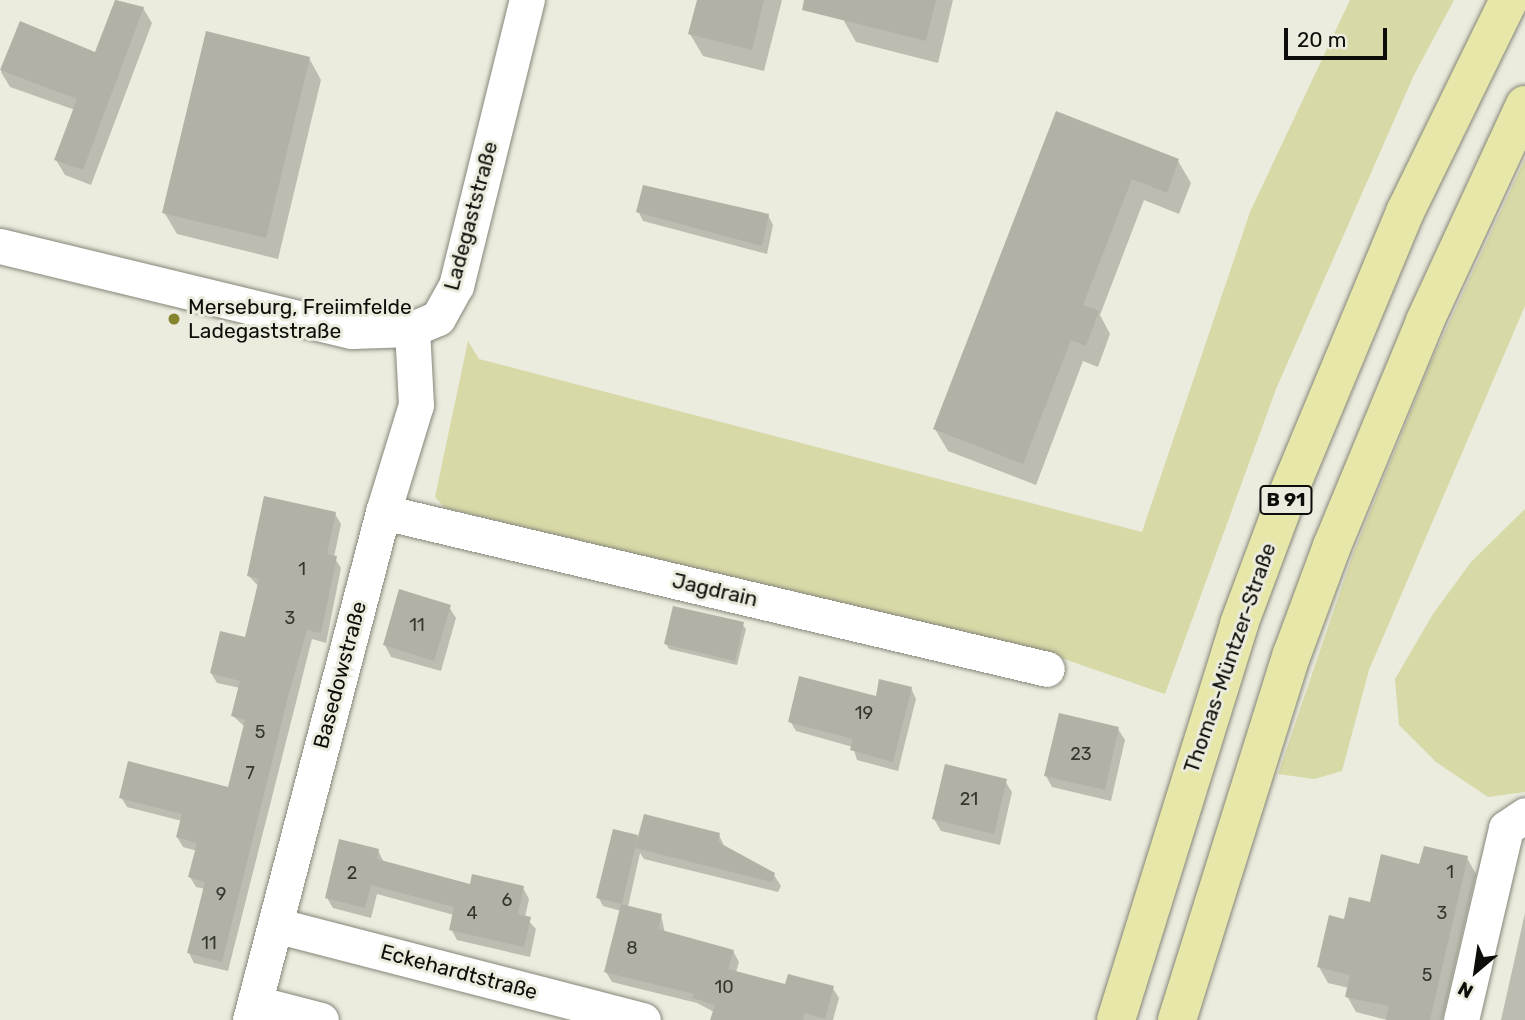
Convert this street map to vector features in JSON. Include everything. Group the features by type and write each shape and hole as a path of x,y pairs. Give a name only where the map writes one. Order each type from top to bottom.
{"main road":[{"name":"Thomas-Müntzer-Straße","path":"1116,1020 1235,637 1286,498 1405,212 1509,0"},
{"name":"B 91","path":"1177,1020 1292,654 1332,547 1425,321 1525,105"}],"street":[{"name":"Ladegaststraße","path":"0,246 352,331 412,329 438,318 456,286 527,0"},
{"name":"Basedowstraße","path":"253,1011 383,512 416,405 412,329"},
{"name":"Jagdrain","path":"383,512 1047,669"},
{"path":"1461,1020 1516,822"},
{"name":"Eckehardtstraße","path":"275,925 643,1020"},
{"path":"253,1011 321,1020"}],"green space":[{"path":"1350,0 1454,0 1414,75 1276,389 1165,694 1044,652 445,508 435,497 468,341 479,359 1142,532 1250,212"},
{"path":"1525,159 1525,306 1369,670 1342,771 1314,779 1278,774 1353,554 1431,362"},
{"path":"1525,509 1525,792 1488,797 1436,762 1399,725 1395,679 1433,614 1471,562"}],"building":[{"path":"115,0 144,7 83,170 54,160 77,99 0,70 20,21 95,52"},
{"path":"697,0 764,0 752,50 688,34"},
{"path":"804,0 936,0 926,41 802,10"},
{"path":"206,31 310,57 266,238 162,213"},
{"path":"1056,111 1179,159 1167,193 1132,179 1083,305 1099,311 1086,346 1071,340 1023,464 933,429"},
{"path":"643,185 769,214 762,246 636,212"},
{"path":"264,496 336,512 327,554 337,556 321,633 307,630 289,693 222,962 187,953 205,882 188,877 197,843 176,837 182,814 119,798 128,761 228,787 245,720 231,716 240,681 210,673 220,631 245,637 259,579 247,576"},
{"path":"399,589 451,605 434,661 383,645"},
{"path":"673,606 744,622 735,661 664,644"},
{"path":"799,676 876,696 879,679 912,687 893,762 850,750 853,739 788,722"},
{"path":"1059,713 1119,727 1105,790 1044,776"},
{"path":"945,764 1007,779 994,834 932,819"},
{"path":"644,814 720,833 718,842 775,873 772,882 635,848"},
{"path":"613,829 638,835 622,904 596,898"},
{"path":"339,839 379,849 377,859 470,884 472,874 524,886 518,914 531,917 524,947 449,930 454,907 371,885 365,908 325,898"},
{"path":"1424,846 1468,856 1430,1020 1386,1020 1389,1006 1345,997 1350,975 1317,967 1329,915 1344,919 1349,897 1370,902 1381,854 1419,864"},
{"path":"621,904 662,914 658,929 734,950 728,969 785,984 788,974 834,986 825,1019 805,1013 803,1020 710,1020 715,1005 692,998 694,994 604,972"}],"place":[{"name":"Merseburg, Freiimfelde Ladegaststraße","path":"174,319"}]}
